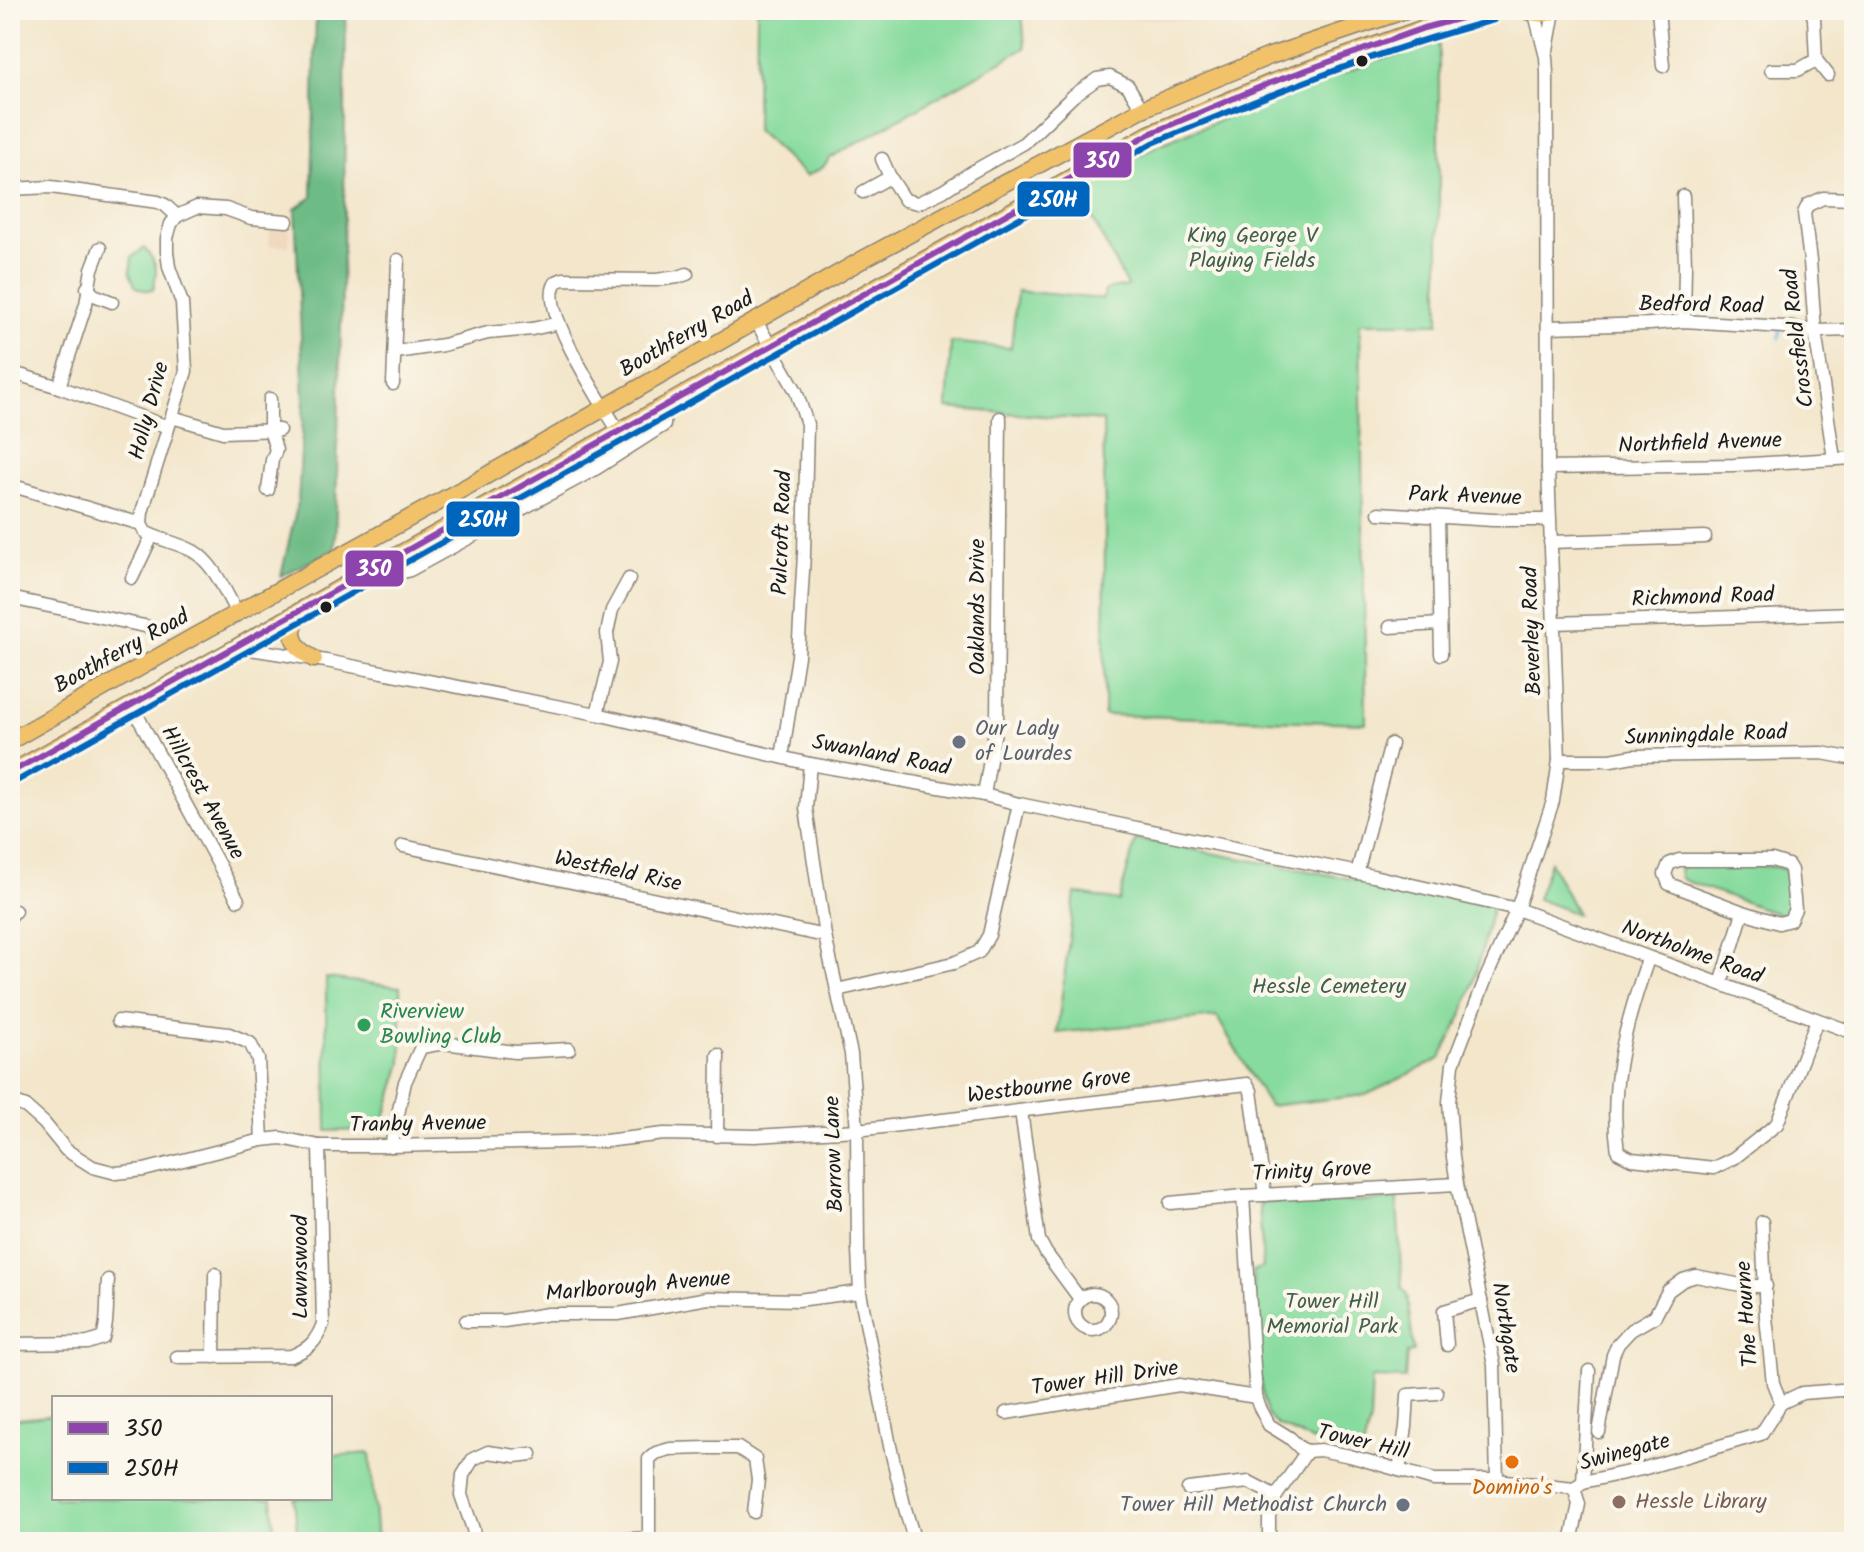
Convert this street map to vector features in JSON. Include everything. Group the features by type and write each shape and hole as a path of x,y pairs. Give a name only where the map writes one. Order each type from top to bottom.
{"main road":[{"name":"Boothferry Road","path":"10,741 464,489 867,257 1142,109 1270,56 1406,10"},
{"path":"10,773 1149,134 1270,83 1424,28 1491,10"},
{"path":"1531,12 1545,14 1555,11"},
{"path":"306,607 296,619 293,635 296,645 314,659"}],"street":[{"path":"1658,10 1663,66"},
{"path":"1811,10 1816,60 1828,75"},
{"name":"Beverley Road","path":"1457,1184 1449,1102 1453,1064 1517,909 1553,801 1559,760 1548,468 1546,57 1555,11"},
{"name":"Beverley Road","path":"1531,12 1546,57"},
{"path":"1771,70 1798,70 1816,60"},
{"path":"882,159 905,200 918,203 1024,143 1073,96 1097,79 1110,77 1128,86 1142,109"},
{"path":"863,192 890,177"},
{"path":"10,189 51,187 158,202 177,216 197,207 226,209 251,218 287,221"},
{"path":"1683,196 1684,321"},
{"name":"Crossfield Road","path":"1834,459 1815,331 1804,213 1808,205 1823,198 1854,199"},
{"name":"Holly Drive","path":"141,524 142,512 186,371 182,303 167,252 168,231 177,216"},
{"path":"59,387 86,304 87,288 100,248"},
{"path":"393,384 398,260"},
{"path":"619,432 559,323 553,290 555,284 560,280 591,278 656,280 687,274"},
{"path":"87,288 94,295 112,302"},
{"name":"Pulcroft Road","path":"756,321 796,391 807,424 798,656 782,757"},
{"name":"Bedford Road","path":"1548,327 1684,321 1815,331 1854,330"},
{"path":"396,352 443,345 488,333 559,323"},
{"path":"10,372 170,422 223,432 274,430"},
{"path":"268,490 276,450 270,399"},
{"path":"382,564 392,575 410,570 597,468 664,425 665,406"},
{"name":"Oaklands Drive","path":"984,795 997,719 1000,418"},
{"name":"Northfield Avenue","path":"1548,468 1734,465 1854,458"},
{"path":"10,485 141,524 145,532 152,536 190,550 211,568 237,613"},
{"name":"Park Avenue","path":"1379,513 1549,520"},
{"path":"1438,517 1441,654"},
{"path":"132,578 152,536"},
{"path":"1550,542 1705,537"},
{"path":"597,714 610,662 607,633 612,610 629,579"},
{"path":"10,598 154,628"},
{"name":"Richmond Road","path":"1554,623 1854,613"},
{"path":"1390,627 1440,624"},
{"name":"Swanland Road","path":"237,647 597,714 810,764 984,795 1517,909"},
{"name":"Hillcrest Avenue","path":"132,706 238,900"},
{"path":"1357,873 1391,744"},
{"name":"Sunningdale Road","path":"1559,760 1611,760 1646,755 1822,753 1854,759"},
{"name":"Barrow Lane","path":"810,764 806,808 825,936 851,1054 857,1130 860,1292 890,1446 915,1542"},
{"path":"837,990 954,963 979,952 989,935 1019,804"},
{"name":"Westfield Rise","path":"403,846 825,936"},
{"path":"1679,860 1772,860 1788,865 1795,909 1790,920 1779,923 1743,912 1669,884 1665,874 1669,864 1679,860"},
{"name":"Northolme Road","path":"1517,909 1854,1033"},
{"path":"1721,984 1743,912"},
{"path":"1648,959 1619,1060 1614,1099 1618,1152 1632,1159 1714,1168 1734,1158 1777,1124 1817,1020"},
{"path":"118,1021 229,1034 250,1043 258,1059 262,1140"},
{"path":"391,1146 405,1082 421,1047 444,1043 515,1052 569,1049"},
{"path":"717,1136 718,1055"},
{"name":"Westbourne Grove","path":"857,1130 1247,1084 1251,1091 1265,1195"},
{"name":"Tranby Avenue","path":"10,1101 26,1107 66,1150 93,1167 116,1173 144,1170 281,1138 319,1146 391,1146 605,1141 664,1134 755,1136 857,1130"},
{"path":"1021,1111 1039,1240 1080,1299"},
{"name":"Lawnswood","path":"177,1357 291,1356 308,1350 318,1337 323,1324 319,1146"},
{"name":"Trinity Grove","path":"1170,1203 1457,1184"},
{"name":"Northgate","path":"1457,1184 1494,1365 1497,1480"},
{"name":"Tower Hill","path":"1243,1196 1256,1397 1269,1425 1307,1451 1320,1450 1350,1456 1434,1480 1497,1480"},
{"name":"The Hourne","path":"1762,1222 1766,1317 1773,1383 1781,1403"},
{"path":"214,1357 215,1274"},
{"path":"1614,1427 1600,1428 1613,1355 1631,1330 1655,1316 1668,1291 1683,1280 1696,1276 1746,1286 1766,1286"},
{"path":"10,1344 88,1343 103,1338 108,1321 108,1280"},
{"name":"Marlborough Avenue","path":"466,1321 504,1321 548,1314 618,1314 708,1298 798,1300 860,1292"},
{"path":"1447,1345 1444,1311 1481,1300"},
{"path":"1571,1542 1579,1504 1578,1485 1589,1371"},
{"name":"Tower Hill Drive","path":"1006,1413 1179,1385 1256,1397"},
{"path":"1781,1403 1802,1393 1854,1389"},
{"path":"1399,1470 1408,1395 1437,1393"},
{"name":"Swinegate","path":"1497,1480 1578,1485 1642,1469 1761,1434 1781,1403"},
{"path":"582,1542 649,1540 649,1459 656,1453 670,1449 738,1448 755,1459 758,1480 754,1512"},
{"path":"1269,1542 1269,1515 1276,1496 1307,1451"},
{"path":"475,1542 461,1495 463,1475 473,1459 488,1452 516,1456 531,1454"},
{"path":"1188,1489 1249,1482 1276,1496"}],"shaded area":[{"path":"1022,10 1249,10 1249,18 1236,22 1023,15"},
{"path":"270,226 290,227 289,246 269,246"}],"green space":[{"path":"316,10 346,10 335,549 281,576 298,502 304,401 295,209 312,197"},
{"path":"757,10 1022,10 1025,48 830,158 822,168 806,176 756,130"},
{"name":"King George V Playing Fields","path":"1439,43 1439,323 1360,323 1366,723 1104,715 1103,421 947,408 951,342 1011,348 1017,291 1103,299 1105,290 1127,286 1078,190 1156,146 1276,97 1384,58"},
{"path":"144,248 156,268 153,290 135,286 130,273 132,257"},
{"name":"Hessle Cemetery","path":"1136,839 1493,905 1472,989 1440,1059 1366,1095 1269,1106 1217,1017 1057,1033 1075,893 1119,901"},
{"path":"1550,862 1577,914 1537,899"},
{"path":"1776,866 1786,870 1789,912 1781,915 1683,880 1679,868"},
{"name":"Riverview Bowling Club","path":"326,978 400,987 402,1063 381,1130 327,1131"},
{"name":"Tower Hill Memorial Park","path":"1397,1199 1402,1288 1407,1294 1414,1352 1407,1353 1405,1379 1372,1378 1370,1421 1363,1448 1311,1440 1277,1425 1267,1415 1258,1370 1253,1271 1263,1267 1259,1204"},
{"path":"52,1415 52,1500 272,1500 275,1542 10,1542 10,1420"},
{"path":"370,1453 377,1542 298,1542 294,1500 332,1500 332,1456"}],"waterway":[{"path":"1779,338 1780,329"}],"transit line":[{"name":"350","path":"10,773 1149,134 1270,83 1424,28 1491,10"},
{"name":"250H","path":"15,782 1153,143 1364,60 1494,20"}],"place":[{"name":"Our Lady of Lourdes","path":"959,742"},
{"name":"Riverview Bowling Club","path":"364,1025"},
{"name":"Domino's","path":"1512,1462"},
{"name":"Hessle Library","path":"1619,1502"},
{"name":"Tower Hill Methodist Church","path":"1403,1505"}]}
